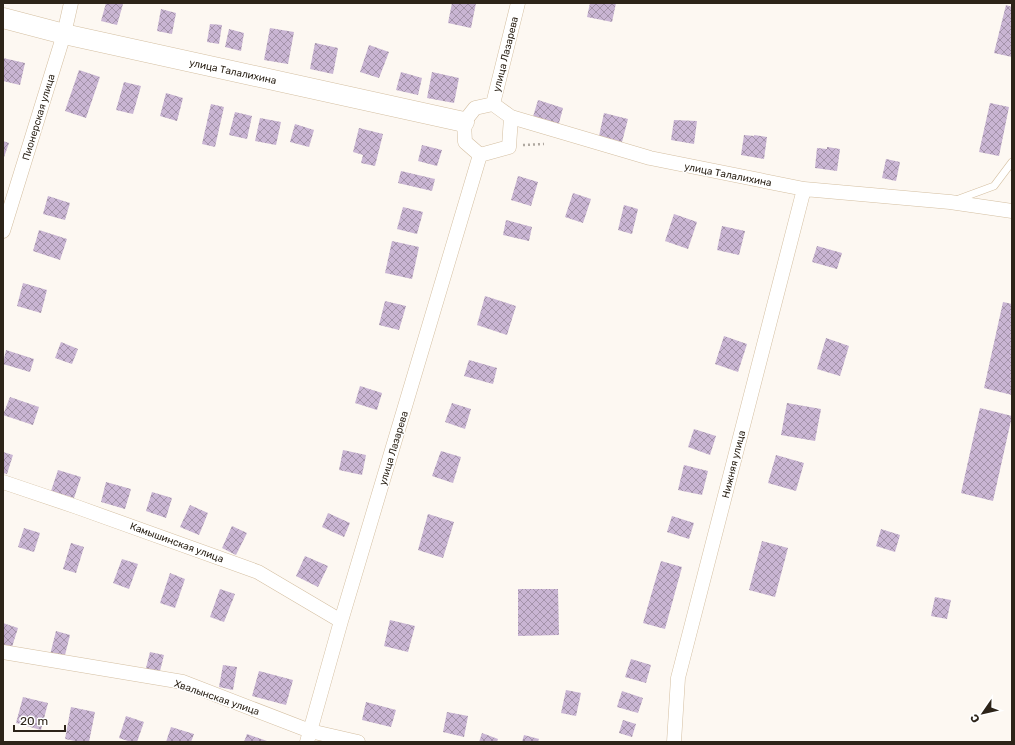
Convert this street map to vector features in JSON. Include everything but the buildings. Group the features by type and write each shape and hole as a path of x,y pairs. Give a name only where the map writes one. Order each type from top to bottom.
{"street":[{"name":"Пионерская улица","path":"3,231 64,34 71,3"},
{"name":"улица Лазарева","path":"493,104 518,3"},
{"name":"улица Талалихина","path":"3,18 64,34 464,122"},
{"path":"493,104 511,117 509,147 480,155 465,142 464,122 475,108 493,104"},
{"name":"улица Талалихина","path":"511,117 650,158 804,188 950,202 1012,211"},
{"name":"улица Лазарева","path":"308,736 480,155"},
{"name":"Нижняя улица","path":"674,742 678,678 804,188"},
{"name":"Камышинская улица","path":"3,482 258,572 341,622"},
{"name":"Хвалынская улица","path":"3,652 183,682 308,736 358,742"}],"lane":[{"path":"950,202 994,186 1012,162"}]}
